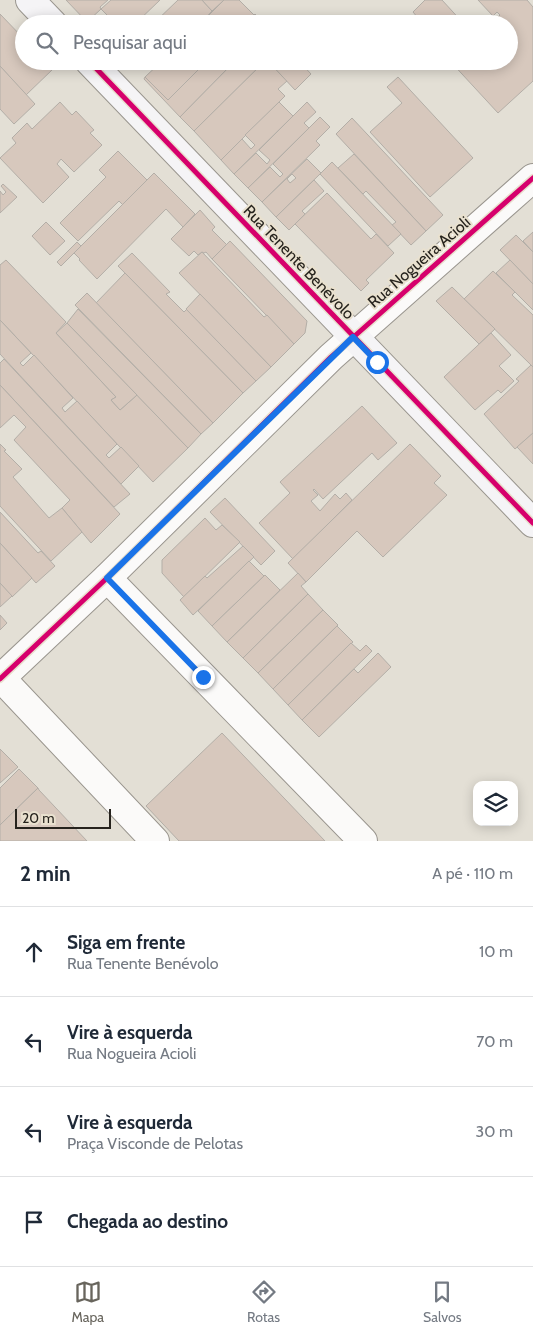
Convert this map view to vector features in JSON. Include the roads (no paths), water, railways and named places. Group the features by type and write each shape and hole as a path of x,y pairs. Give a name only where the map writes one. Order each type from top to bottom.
{"street":[{"path":"30,0 44,15"},
{"name":"Rua Tenente Benévolo","path":"98,70 533,523"},
{"name":"Rua Nogueira Acioli","path":"0,679 107,578 353,337 533,178"},
{"path":"107,578 363,841"},
{"path":"0,679 155,841"}]}
